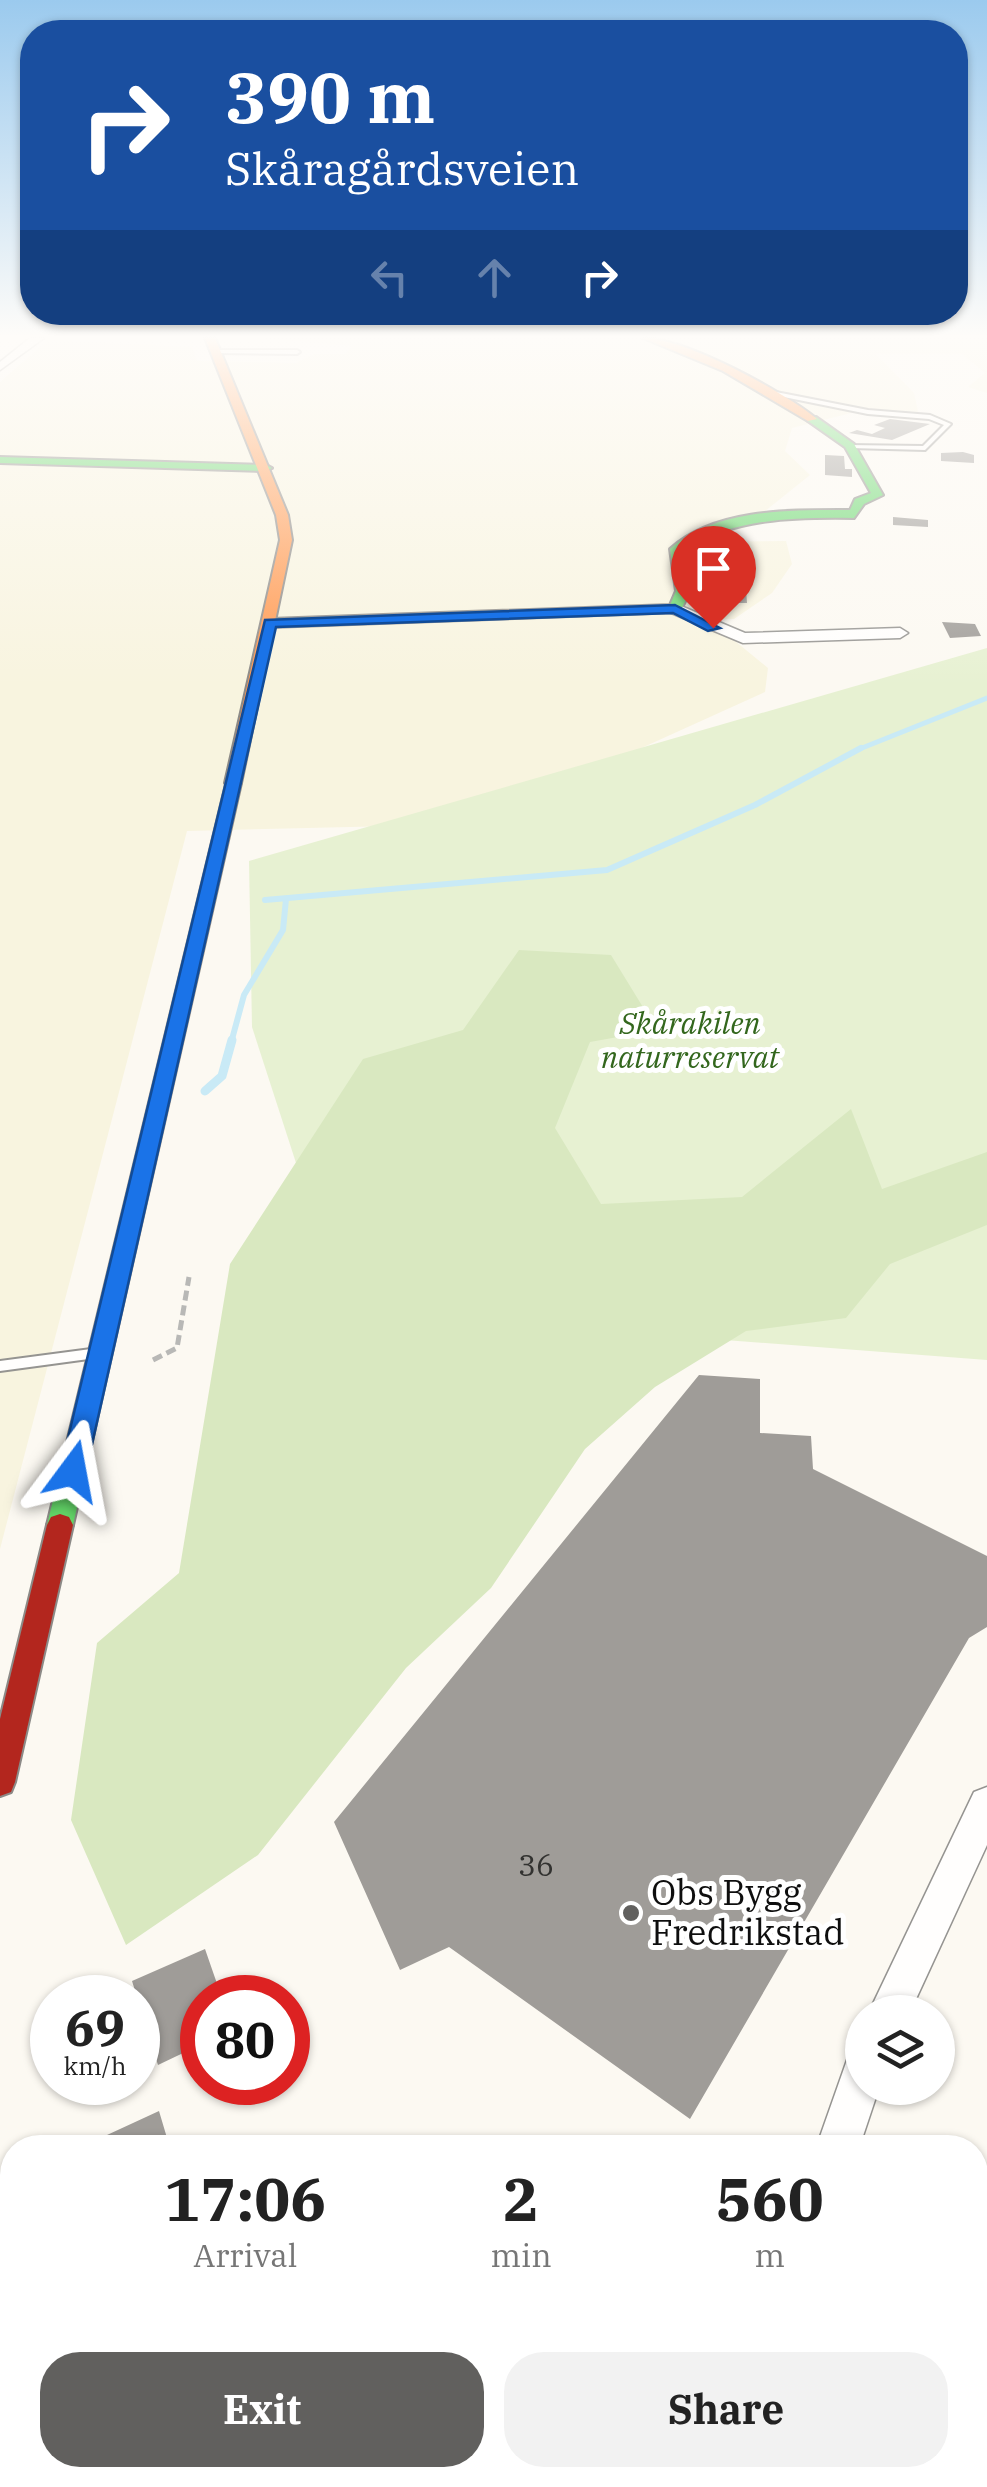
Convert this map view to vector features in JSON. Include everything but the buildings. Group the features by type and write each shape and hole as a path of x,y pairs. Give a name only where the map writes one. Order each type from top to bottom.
{"main road":[{"path":"0,1782 270,623 286,540 260,454"},
{"path":"270,623 675,609 683,591 676,549 703,533 782,513 854,514 860,502 877,495 876,486 850,454"},
{"path":"0,460 266,468"}],"street":[{"path":"675,609 743,638 900,634"},
{"path":"897,1995 987,1804"},
{"path":"841,2135 852,2105"}],"lane":[{"path":"703,533 733,550 739,581"},
{"path":"0,1366 101,1354"}],"path":[{"path":"153,1360 177,1348 189,1277"}],"shaded area":[{"path":"0,454 788,454 810,475 744,528 685,542 786,541 792,564 772,593 734,619 698,620 675,612 735,641 768,668 765,692 626,755 393,826 187,831 0,1549"}],"green space":[{"name":"Skårakilen naturreservat","path":"987,648 987,1360 344,1311 252,1027 249,861"},
{"path":"519,950 611,955 657,1030 590,1042 555,1128 601,1204 742,1197 851,1109 882,1189 987,1152 987,1225 890,1264 846,1318 746,1331 655,1387 585,1449 491,1588 406,1668 258,1855 126,1945 71,1820 97,1643 179,1573 230,1264 363,1059 463,1030"}],"waterway":[{"path":"858,750 987,698"},
{"path":"265,900 607,870 755,805 858,750"},
{"path":"231,1043 244,995 283,930 286,899"},
{"path":"205,1091 222,1076 232,1040"}],"traffic: fast":[{"path":"270,623 675,609 683,591 676,549 694,537 762,518 854,514 859,502 877,495 852,454"},
{"path":"0,460 266,468"},
{"path":"60,1525 233,783"}],"traffic: slow":[{"path":"233,783 286,540 282,515 257,454"}],"traffic: jam":[{"path":"0,1782 60,1525"}],"place":[{"name":"Obs Bygg Fredrikstad","path":"631,1913"}],"route":[{"path":"73,1471 270,623 675,609 713,628"}]}
